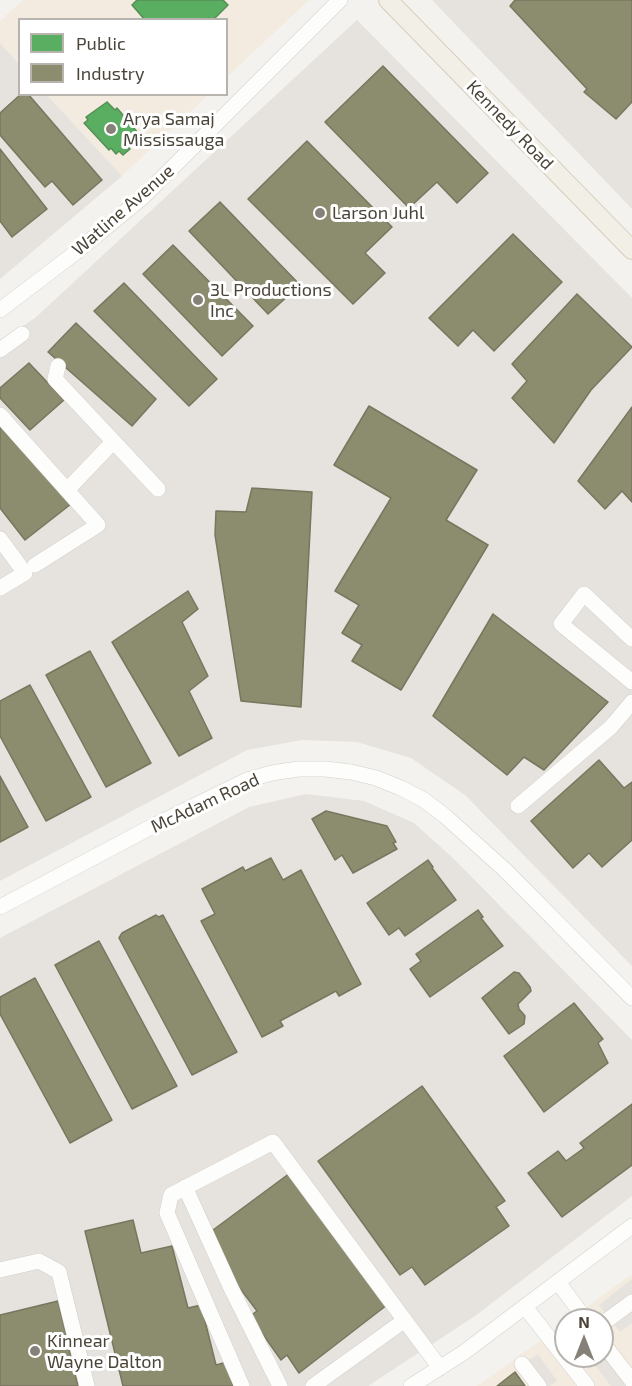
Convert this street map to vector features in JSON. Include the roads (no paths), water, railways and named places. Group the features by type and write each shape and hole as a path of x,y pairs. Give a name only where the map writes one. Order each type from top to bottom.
{"main road":[{"name":"Kennedy Road","path":"388,0 632,250"}],"street":[{"name":"Watline Avenue","path":"0,310 143,197 340,0"},
{"path":"0,350 22,334"},
{"path":"57,366 55,379 158,489"},
{"path":"0,415 98,525 35,565"},
{"path":"68,489 113,442"},
{"path":"0,539 25,573 0,588"},
{"path":"632,639 584,594 561,624 632,682"},
{"path":"518,806 610,727 632,702"},
{"name":"McAdam Road","path":"0,907 151,827 247,780 298,769 351,772 376,778 401,788 424,800 445,816 505,870 632,998"},
{"path":"242,1386 167,1214 171,1195 273,1142 440,1368"},
{"path":"185,1187 230,1286 280,1386"},
{"path":"411,1386 464,1353 632,1226"},
{"path":"0,1270 39,1261 59,1272 87,1386"},
{"path":"558,1282 577,1308"},
{"path":"614,1315 632,1302"},
{"path":"525,1307 580,1384"},
{"path":"313,1386 405,1320"},
{"path":"614,1358 632,1381"},
{"path":"522,1364 539,1386"}],"place":[{"name":"Arya Samaj Mississauga","path":"111,129"},
{"name":"Larson Juhl","path":"320,213"},
{"name":"3L Productions Inc","path":"198,300"},
{"name":"Kinnear Wayne Dalton","path":"35,1351"}]}
